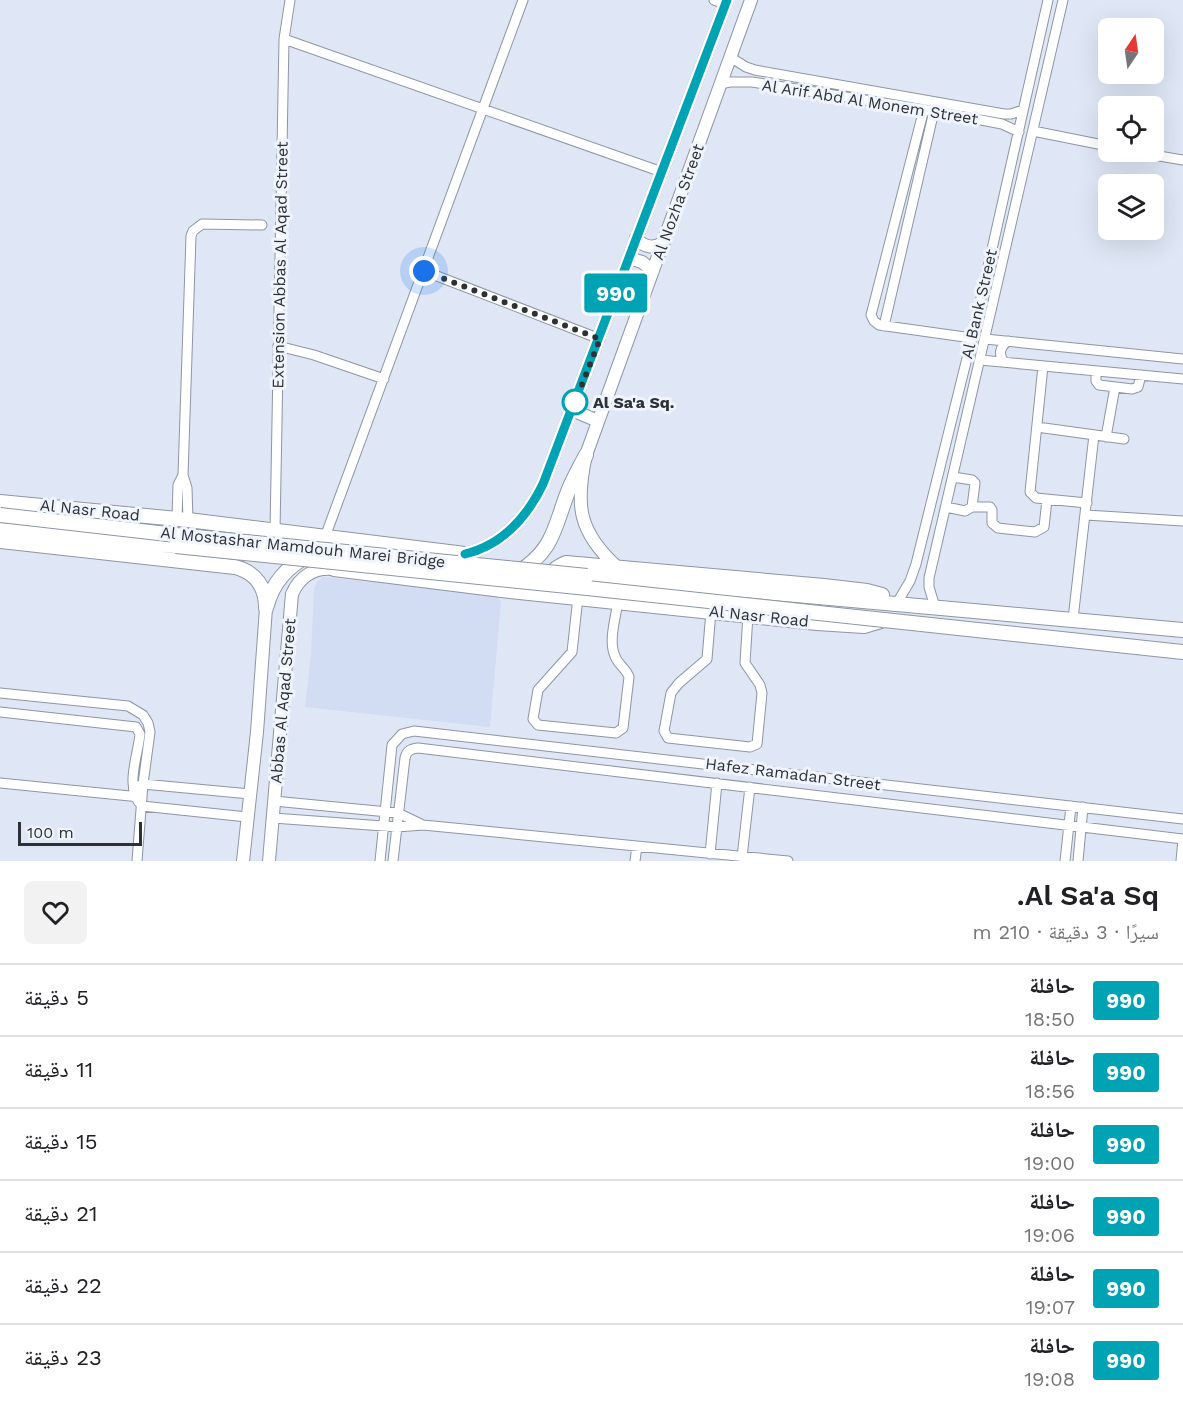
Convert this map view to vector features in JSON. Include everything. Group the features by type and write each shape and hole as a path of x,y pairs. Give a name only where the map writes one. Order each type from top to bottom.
{"highway":[{"path":"462,585 505,579 526,567 540,555 553,536 566,496 586,455"},
{"name":"Al Nasr Road","path":"0,501 229,525 465,554"},
{"name":"Al Mostashar Mamdouh Marei Bridge","path":"0,515 587,576 895,603"},
{"path":"229,525 242,536 245,547 243,559 235,567"},
{"name":"Al Mostashar Mamdouh Marei Bridge","path":"0,530 469,575 884,620"},
{"path":"0,542 235,567 248,572 258,581 265,594 266,608"},
{"path":"266,608 272,591 282,576 303,558 311,554 367,543"},
{"path":"462,585 472,576 474,568 472,560 465,554"},
{"path":"559,595 551,587 550,577 555,568 566,563 867,591 887,597 895,603 1183,630"},
{"name":"Al Nasr Road","path":"334,569 748,615 864,626 884,620 1183,652"}],"main road":[{"name":"Al Nozha Street","path":"618,568 600,551 584,520 580,487 586,455 751,0"},
{"name":"Al Nozha Street","path":"465,554 491,544 514,526 528,511 543,484 662,172 722,1"},
{"path":"636,238 647,246 656,246 664,242"},
{"path":"629,258 642,262 652,271"},
{"path":"575,403 579,413 598,421"},
{"name":"Abbas Al Aqad Street","path":"269,861 292,594 298,582 308,573 321,569 334,569"},
{"name":"Abbas Al Aqad Street","path":"243,861 266,608"}],"street":[{"name":"Extension Abbas Al Aqad Street","path":"275,531 284,39 290,0"},
{"path":"325,537 523,0"},
{"name":"Al Bank Street","path":"895,603 910,581 916,564 972,338 1048,0"},
{"name":"Al Bank Street","path":"935,606 929,587 932,567 1063,0"},
{"path":"284,39 662,172"},
{"name":"Al Arif Abd Al Monem Street","path":"730,57 755,70 1003,119 1019,132"},
{"path":"752,82 755,70"},
{"name":"Al Arif Abd Al Monem Street","path":"720,84 752,82 929,110 1003,119 1023,110"},
{"path":"884,326 929,110"},
{"path":"929,110 871,315 874,321 884,326 972,338"},
{"path":"1033,131 1098,144"},
{"path":"1164,157 1183,160"},
{"path":"182,520 188,488 183,475 191,236 193,231 202,224 262,225"},
{"path":"424,271 600,339"},
{"path":"985,339 1183,359"},
{"path":"1004,362 1000,353 1008,341"},
{"path":"278,346 314,355 384,379"},
{"path":"980,360 1183,379"},
{"path":"1043,366 1029,489 1033,497 1087,503"},
{"path":"1096,371 1096,381 1099,386 1136,388 1141,375"},
{"path":"1106,437 1115,387"},
{"path":"1037,428 1124,439"},
{"path":"1073,619 1094,435"},
{"path":"953,477 972,480 975,483 972,507"},
{"path":"946,507 965,511 972,507 990,507 992,524 998,528 1035,532 1044,527 1047,500"},
{"path":"1086,515 1183,521"},
{"path":"916,564 921,571 928,571 932,567"},
{"path":"578,597 572,652 541,685 536,694 533,719 538,725 616,733 623,728 629,677 627,671 617,660 613,648 618,601"},
{"path":"711,611 707,659 679,683 670,697 664,731 668,738 750,747 757,744 762,693 760,685 745,663 748,615"},
{"path":"1,695 128,706 140,712 148,723 150,732 143,784"},
{"path":"0,712 134,727 140,734 133,785 140,800"},
{"name":"Hafez Ramadan Street","path":"386,812 392,745 402,734 414,731 1183,819"},
{"path":"427,749 429,733"},
{"name":"Hafez Ramadan Street","path":"398,813 407,752 411,749 427,749 1183,839"},
{"path":"0,783 140,800 247,817"},
{"path":"710,854 717,783"},
{"path":"137,861 140,800 138,787 143,784 250,794"},
{"path":"742,857 750,787"},
{"path":"274,801 398,813 423,825"},
{"path":"1065,861 1071,806"},
{"path":"1078,861 1083,807"},
{"path":"380,861 386,812"},
{"path":"393,861 398,813"},
{"path":"273,818 397,827 423,825 788,861"},
{"path":"1181,861 1183,839"},
{"path":"635,861 637,846"}],"shaded area":[{"path":"323,577 491,594 498,597 501,602 490,727 305,707 311,654 314,588"}],"bus line":[{"name":"990","path":"465,554 491,544 514,526 532,505 543,484 727,0"}],"place":[{"name":"Al Sa'a Sq.","path":"575,402"}],"route":[{"path":"424,271 600,339 575,402"}]}
